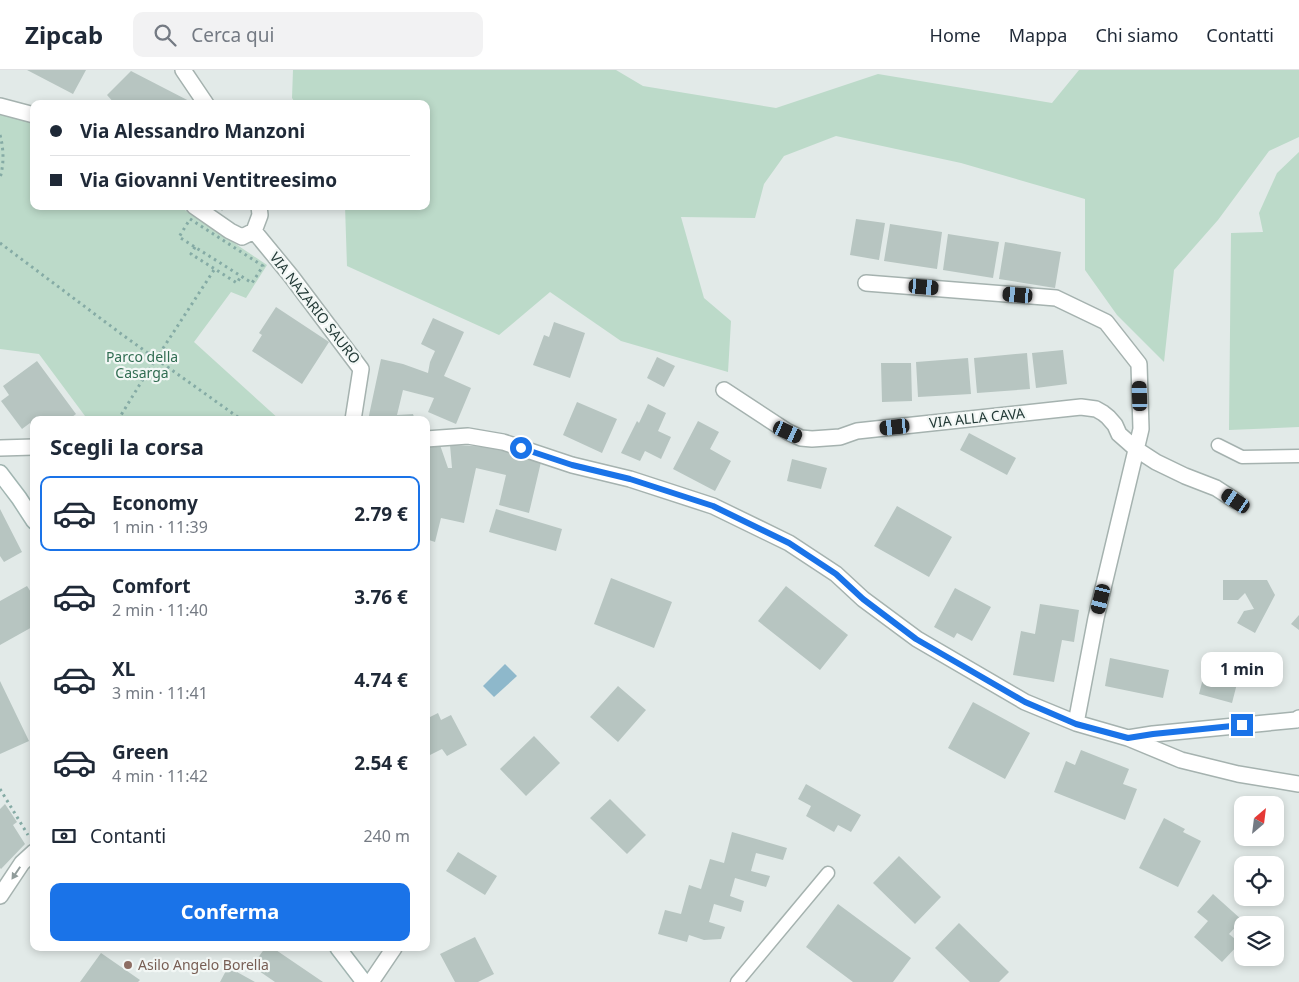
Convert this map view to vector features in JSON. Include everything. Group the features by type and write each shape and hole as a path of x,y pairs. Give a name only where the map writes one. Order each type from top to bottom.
{"street":[{"path":"183,70 203,100"},
{"path":"0,106 30,114"},
{"path":"200,210 242,237 254,231 260,215 259,210"},
{"name":"VIA NAZARIO SAURO","path":"254,231 291,276 361,369 354,416"},
{"path":"866,283 1056,298 1106,322 1139,364 1141,429 1096,618 1076,724"},
{"name":"VIA ALLA CAVA","path":"724,390 788,432 801,438 840,437 858,431 1081,406 1096,409 1108,417 1115,425 1119,434 1136,449 1156,462 1184,476 1216,488 1236,501"},
{"path":"430,439 468,436 504,442 572,465 630,479 713,506 789,543 836,574 863,599 916,639 1025,702 1076,724 1128,738 1181,760 1238,774 1299,784"},
{"path":"0,448 30,447"},
{"path":"0,472 30,515"},
{"path":"1128,738 1296,720 1299,718"},
{"path":"0,896 22,864 30,856"},
{"path":"340,951 364,982"},
{"path":"371,982 392,951"}],"lane":[{"path":"1218,445 1242,457 1299,456"},
{"path":"737,982 828,873"}],"path":[{"path":"0,135 3,147 0,178"},
{"path":"188,242 252,283 263,266 238,250"},
{"path":"0,243 236,416"},
{"path":"195,247 191,254 214,270 237,283 241,276"},
{"path":"120,416 214,270"},
{"path":"0,789 29,837"}],"green space":[{"path":"293,70 616,70 643,86 776,108 878,74 1052,103 1079,70 1299,70 1299,137 1269,151 1218,220 1174,270 1164,362 1117,315 1085,270 1085,199 961,163 836,136 784,156 764,184 755,218 681,217 704,298 731,321 728,372 621,341 550,292 499,335 347,266 345,210 430,210 430,100 293,100"},
{"name":"Parco della Casarga","path":"0,112 30,123 30,210 185,210 267,265 246,298 231,292 194,342 276,416 85,416 39,354 0,349"},
{"path":"1299,152 1299,427 1229,430 1231,233 1263,232 1259,213 1277,173"}],"water":[{"path":"505,664 517,676 494,697 483,686"}],"building":[{"path":"27,70 86,70 73,94"},
{"path":"131,71 187,100 111,100 107,95"},
{"path":"856,219 885,223 879,260 850,255"},
{"path":"890,224 942,232 937,269 884,261"},
{"path":"948,234 999,242 993,278 943,270"},
{"path":"1005,242 1061,252 1055,288 999,279"},
{"path":"276,307 329,342 302,384 252,351 262,335 259,333"},
{"path":"433,318 464,332 444,376 471,388 456,424 428,412 434,398 403,390 397,415 413,414 414,416 369,416 381,359 428,373 435,351 421,344"},
{"path":"554,322 585,333 570,378 533,365 544,335 549,337"},
{"path":"1063,350 1067,384 1036,388 1032,353"},
{"path":"1027,353 1030,389 977,393 974,358"},
{"path":"657,357 675,366 664,387 647,378"},
{"path":"968,358 971,394 918,397 916,362"},
{"path":"37,361 76,414 73,416 30,416 30,423 22,429 1,401 9,395 3,386"},
{"path":"881,363 911,363 912,401 882,402"},
{"path":"577,402 617,419 602,453 563,435"},
{"path":"648,404 666,413 658,431 671,437 661,459 645,451 640,461 621,453"},
{"path":"698,421 719,432 710,449 731,461 715,491 673,469"},
{"path":"969,433 1016,458 1007,475 960,450"},
{"path":"440,445 448,468 452,468 450,445 493,447 541,462 529,513 499,505 506,475 476,468 464,523 441,518 435,542 430,540 430,446"},
{"path":"792,459 827,468 821,489 787,481"},
{"path":"897,506 952,537 929,577 874,546"},
{"path":"0,509 22,552 4,562 0,556"},
{"path":"496,509 562,529 556,551 489,532"},
{"path":"611,578 672,602 654,648 594,624"},
{"path":"1223,580 1267,580 1275,595 1255,633 1237,623 1244,611 1254,609 1245,593 1238,600 1223,600"},
{"path":"27,586 30,591 30,628 0,645 0,601"},
{"path":"786,586 848,635 820,670 758,621"},
{"path":"955,588 991,607 972,641 957,633 954,638 934,627"},
{"path":"1040,604 1079,610 1074,642 1062,640 1054,682 1013,675 1021,631 1035,634"},
{"path":"1299,615 1299,630 1291,624"},
{"path":"1110,658 1169,670 1163,698 1105,686"},
{"path":"1207,663 1240,672 1232,703 1199,694"},
{"path":"0,681 29,741 0,754"},
{"path":"618,686 646,710 618,742 590,717"},
{"path":"973,702 1030,733 1005,779 948,748"},
{"path":"438,713 441,720 451,715 467,745 447,756 442,749 430,755 430,717"},
{"path":"534,736 560,763 526,796 500,769"},
{"path":"1081,750 1129,769 1123,784 1137,789 1125,820 1054,792 1066,761 1075,765"},
{"path":"806,784 861,815 851,832 838,825 834,832 806,816 811,806 798,799"},
{"path":"610,799 646,835 627,854 590,818"},
{"path":"5,804 17,822 13,825 25,844 1,869 0,809"},
{"path":"1164,818 1185,829 1183,832 1201,841 1178,887 1139,868"},
{"path":"732,832 787,848 783,860 756,853 751,871 770,876 766,887 735,878 730,896 744,901 741,912 714,904 709,922 725,927 721,939 704,940 689,935 687,942 658,934 665,910 681,914 689,885 701,889 710,859 724,863"},
{"path":"458,852 497,876 485,895 446,871"},
{"path":"899,856 941,897 915,924 873,883"},
{"path":"1213,894 1238,916 1234,916 1234,929 1229,934 1234,938 1234,949 1222,962 1194,937 1208,921 1197,912"},
{"path":"838,904 911,958 893,982 853,982 806,947"},
{"path":"959,923 1009,972 999,982 970,982 935,948"},
{"path":"475,937 494,974 478,982 455,982 440,954"},
{"path":"263,951 277,951 323,982 275,982 252,966"},
{"path":"101,953 140,980 138,982 80,982"},
{"path":"228,967 255,982 220,982"}],"place":[{"name":"Asilo Angelo Borella","path":"128,965"}],"route":[{"path":"521,448 572,465 630,479 713,506 789,543 836,574 863,599 916,639 1025,702 1076,724 1128,738 1242,725"}]}
